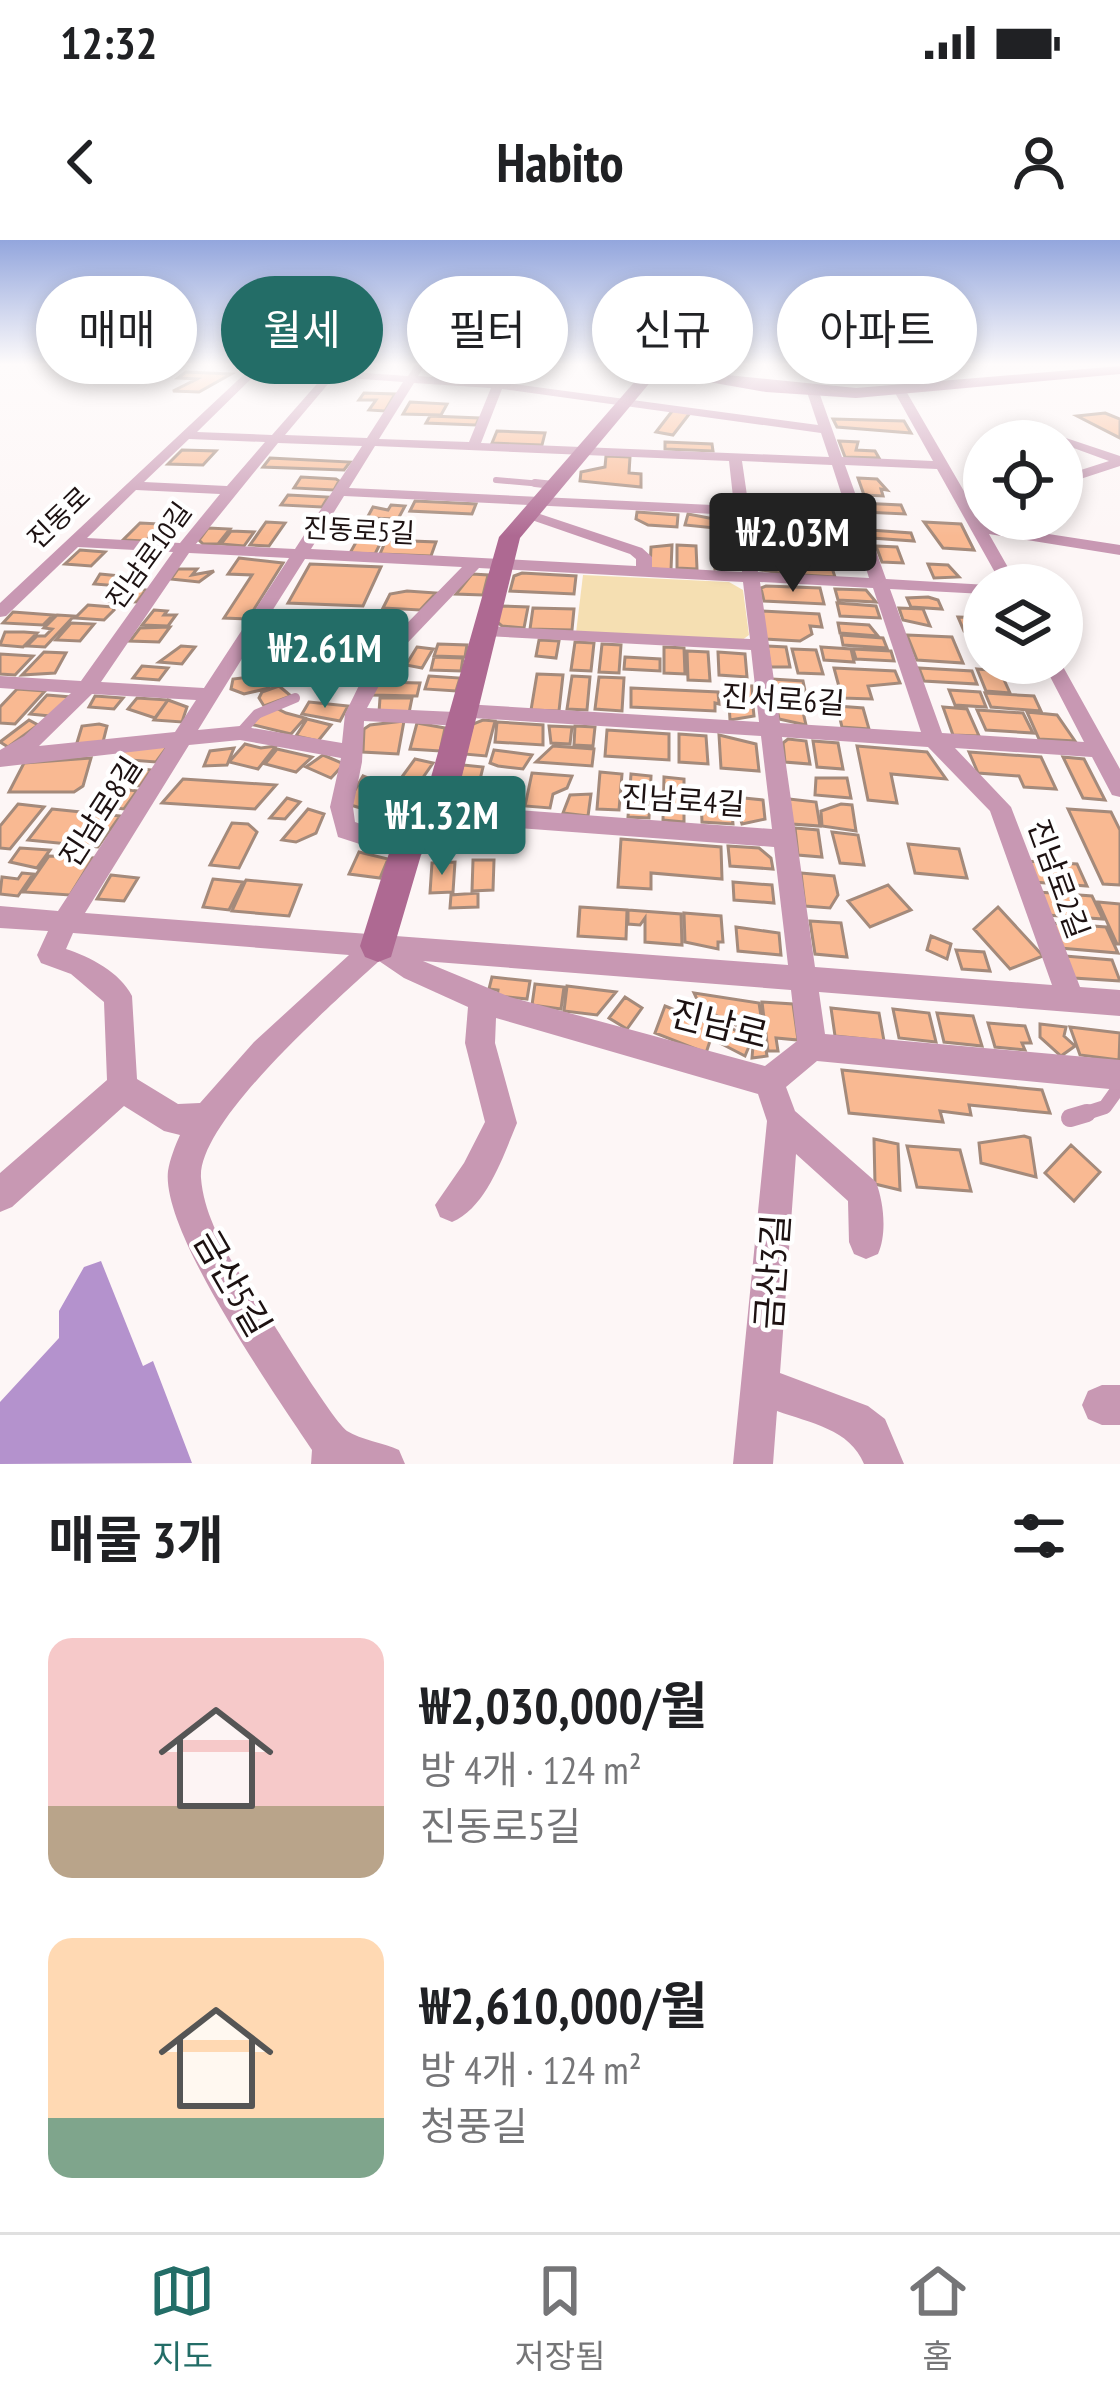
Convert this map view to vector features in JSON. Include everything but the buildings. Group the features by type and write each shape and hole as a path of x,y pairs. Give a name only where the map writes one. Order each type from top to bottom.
{"street":[{"name":"진동로","path":"0,611 199,422"},
{"name":"진남로10길","path":"4,758 67,714 91,687 183,549 290,422"},
{"name":"진남로8길","path":"65,922 384,422"},
{"path":"473,446 482,422"},
{"path":"378,946 406,850 437,813 510,537 609,422"},
{"path":"774,422 826,430"},
{"name":"진남로2길","path":"823,422 934,740 1000,807 1071,1000"},
{"path":"917,422 963,502"},
{"path":"185,435 941,465"},
{"path":"1083,448 1120,462"},
{"name":"진남로4길","path":"735,457 812,1047"},
{"path":"1083,474 1120,462"},
{"path":"131,486 233,490"},
{"path":"342,492 540,500 860,532"},
{"path":"540,500 637,551 644,557 644,572"},
{"path":"1055,540 1120,550"},
{"name":"진동로5길","path":"73,542 963,588"},
{"path":"406,850 346,831 339,814 355,714 376,661 423,621 474,564"},
{"path":"485,631 758,645"},
{"path":"245,644 305,642 376,661"},
{"path":"0,682 211,695"},
{"path":"1063,684 1120,789"},
{"name":"진서로6길","path":"355,714 463,715 934,740 1094,741 1120,736"},
{"path":"188,734 240,733 351,752"},
{"name":"진남로8길","path":"4,758 188,734"},
{"name":"진남로4길","path":"437,813 782,839"},
{"name":"진남로","path":"0,917 1120,1004"},
{"path":"65,922 50,955 81,966 118,996 122,1087"},
{"name":"진남로","path":"378,946 401,965 483,999 769,1082 812,1047"},
{"name":"금산5길","path":"332,1455 206,1242 191,1208 184,1173 203,1119 378,946"},
{"path":"452,1205 476,1175 501,1123 480,1043 483,999"},
{"path":"812,1047 1120,1075"},
{"name":"금산3길","path":"753,1464 783,1121 769,1082"},
{"path":"122,1087 176,1120 203,1119"},
{"path":"0,1195 122,1087"},
{"path":"783,1121 864,1194 866,1242"},
{"path":"763,1386 854,1420 871,1433 884,1464"},
{"path":"332,1455 385,1464"}],"lane":[{"path":"496,479 540,500"},
{"path":"240,733 257,714 295,698"},
{"path":"1070,1118 1105,1107 1120,1086"}],"shaded area":[{"path":"583,575 729,582 743,590 749,635 741,641 576,633"},
{"path":"101,1261 143,1366 153,1361 192,1463 0,1464 0,1402 59,1338 59,1311 84,1267"}]}
